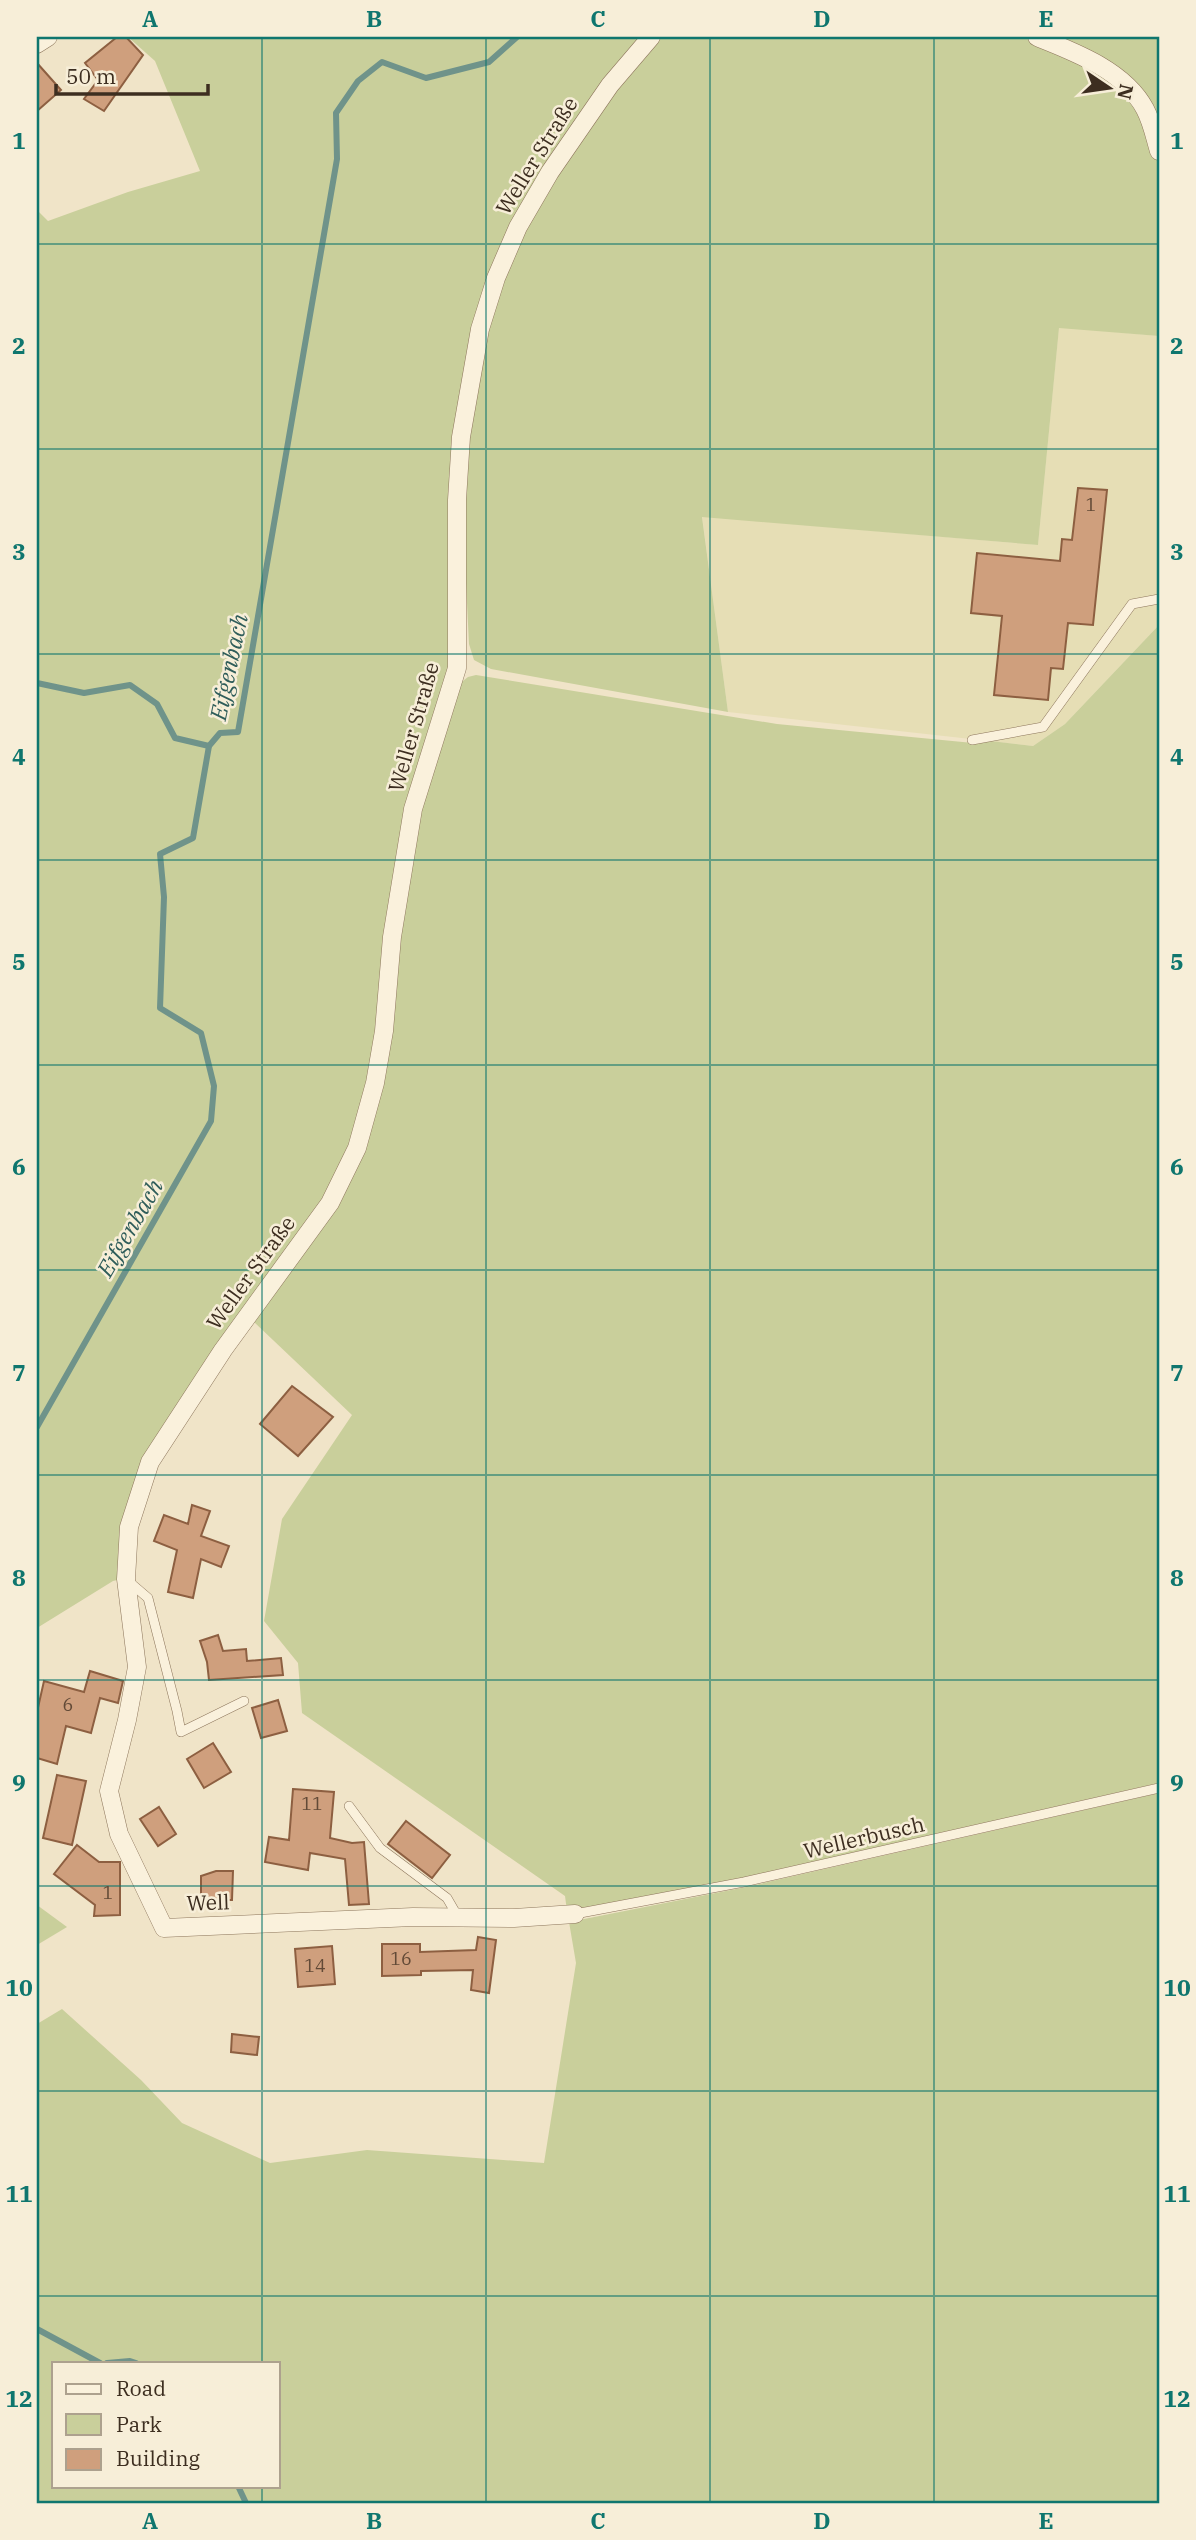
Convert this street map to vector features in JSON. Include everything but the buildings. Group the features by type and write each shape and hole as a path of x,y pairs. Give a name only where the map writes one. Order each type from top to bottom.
{"street":[{"path":"37,44 48,37"},
{"name":"Weller Straße","path":"223,1350 330,1203 357,1148 375,1083 384,1031 392,937 413,809 457,668 457,500 461,437 480,329 496,278 518,227 550,172 610,85 651,37"},
{"path":"1037,37 1102,67 1128,86 1145,109 1159,151"},
{"name":"Well","path":"223,1350 150,1462 129,1527 126,1579 137,1667 109,1791 119,1834 164,1928 413,1917 514,1918 575,1914"}],"lane":[{"path":"972,740 1043,727 1132,604 1159,599"},
{"path":"126,1579 148,1598 181,1732 244,1701"},
{"name":"Wellerbusch","path":"575,1914 744,1882 1159,1788"},
{"path":"349,1806 380,1848 447,1898 458,1917"}],"shaded area":[{"path":"1059,327 1159,336 1159,625 1065,724 1033,746 728,712 702,516 1038,545"}],"green space":[{"path":"128,37 645,37 548,168 478,326 450,665 410,810 372,1083 326,1205 147,1460 122,1579 113,1581 37,1628 37,210 48,221 128,192 200,171 155,61"},
{"path":"661,37 1030,37 1126,87 1159,159 1159,336 1059,328 1038,545 702,517 728,712 491,669 474,660 469,644 464,540 468,437 499,293 517,247 551,183 592,122"},
{"path":"1046,37 1159,37 1159,144 1146,106"},
{"path":"1159,625 1159,1783 743,1878 567,1911 565,1896 302,1713 298,1663 264,1621 282,1519 352,1415 252,1320 361,1150 418,810 459,684 476,675 777,724 973,743 982,740 1033,746 1065,724"},
{"path":"1159,1793 1159,2503 37,2503 37,2024 62,2009 141,2080 182,2123 270,2163 367,2150 544,2163 576,1963 569,1922 746,1887"},
{"path":"37,1905 67,1927 37,1945"}],"waterway":[{"name":"Eifgenbach","path":"37,1427 211,1121 214,1086 201,1033 160,1008 164,897 160,854 193,838 209,746 220,733 238,732 337,159 336,113 358,81 382,62 426,78 489,62 517,37"},
{"path":"37,683 84,693 130,685 157,704 175,738 209,746"},
{"name":"Eifgenbach","path":"37,2329 98,2362"},
{"name":"Eifgenbach","path":"118,2362 133,2362"},
{"name":"Eifgenbach","path":"239,2488 246,2503"}]}
